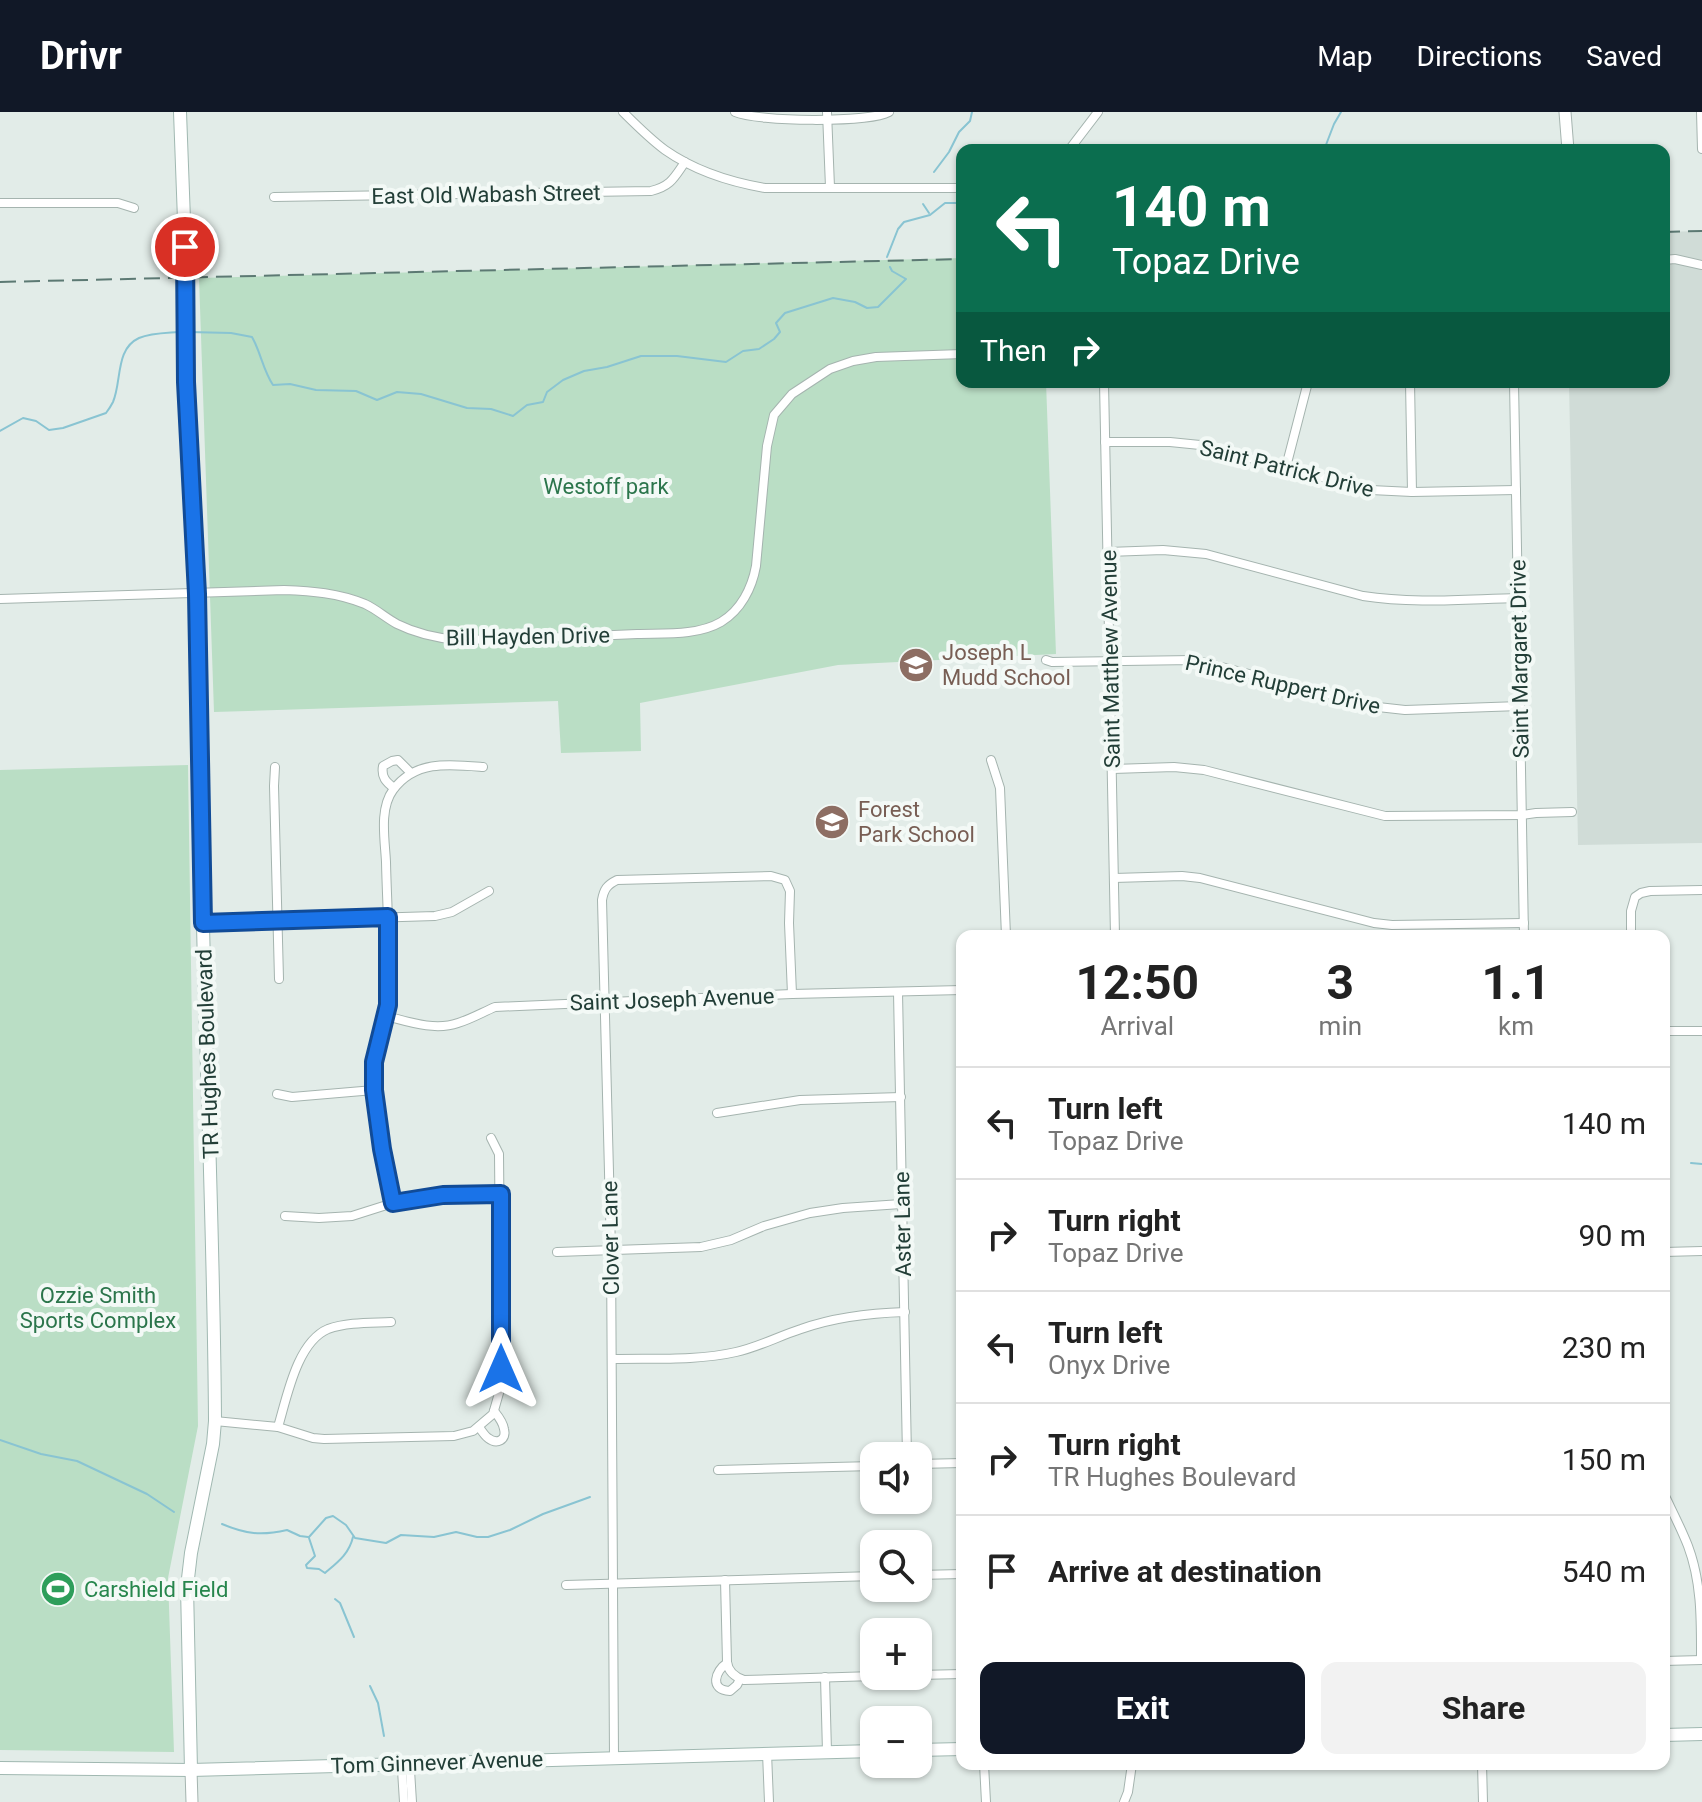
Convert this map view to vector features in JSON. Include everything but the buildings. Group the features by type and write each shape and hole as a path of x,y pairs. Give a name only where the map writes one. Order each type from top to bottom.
{"main road":[{"name":"TR Hughes Boulevard","path":"180,112 186,382 197,594 215,1421 187,1587 191,1770"},
{"path":"1670,1735 1702,1734"},
{"path":"932,1750 956,1749"},
{"name":"Tom Ginnever Avenue","path":"0,1768 191,1770 860,1751"}],"street":[{"path":"623,112 664,149 685,162 741,184 765,188 956,188"},
{"path":"735,112 769,119 827,115 860,118 889,112"},
{"path":"1074,144 1098,112"},
{"path":"1565,112 1568,144"},
{"path":"1701,112 1702,149"},
{"path":"827,115 830,187"},
{"name":"East Old Wabash Street","path":"274,197 651,191 670,184 685,162"},
{"path":"0,203 118,203 134,208"},
{"path":"1670,259 1702,265"},
{"name":"Bill Hayden Drive","path":"0,599 316,591 340,595 366,605 418,633 458,640 708,628 731,614 753,583 769,432 774,415 792,394 830,369 853,361 876,357 956,354"},
{"name":"Saint Matthew Avenue","path":"1104,388 1115,930"},
{"path":"1286,467 1306,388"},
{"path":"1410,388 1412,492"},
{"name":"Saint Margaret Drive","path":"1514,388 1524,930"},
{"name":"Saint Patrick Drive","path":"1105,442 1200,445 1371,490 1516,490"},
{"path":"1108,552 1163,550 1206,554 1379,599 1518,598"},
{"name":"Prince Ruppert Drive","path":"1046,660 1194,660 1378,707 1405,710 1520,706"},
{"path":"394,788 386,783 383,766 398,760 411,773"},
{"path":"991,760 1000,788 1006,930"},
{"path":"393,1203 374,1090 374,1062 388,1005 385,812 394,788 411,773 449,764 483,767"},
{"path":"275,767 279,979"},
{"path":"1113,769 1174,767 1204,770 1385,816 1572,812"},
{"name":"Clover Lane","path":"614,1757 611,1250 602,900 607,884 617,880 771,876 785,880 790,891 792,994"},
{"path":"1114,878 1200,878 1392,925 1524,923"},
{"path":"1631,930 1635,897 1650,891 1702,890"},
{"path":"203,923 435,916 452,912 489,891"},
{"name":"Saint Joseph Avenue","path":"386,1016 416,1024 444,1026 495,1007 956,990"},
{"name":"Aster Lane","path":"898,992 907,1442"},
{"path":"1670,1031 1702,1031"},
{"path":"277,1094 292,1097 374,1090"},
{"path":"717,1113 800,1100 901,1097"},
{"path":"215,1421 278,1427 313,1438 342,1440 454,1436 473,1431 493,1414 501,1369 501,1194 499,1154 491,1138"},
{"path":"285,1216 352,1216 393,1203 443,1195 501,1194"},
{"path":"557,1252 701,1247 810,1213 901,1204"},
{"path":"1670,1252 1702,1251"},
{"path":"612,1359 723,1355 831,1319 868,1313 905,1312"},
{"path":"278,1427 298,1364 312,1340 327,1329 391,1322"},
{"path":"479,1427 494,1442 505,1437 502,1422 494,1411"},
{"path":"932,1464 956,1463"},
{"path":"718,1470 860,1466"},
{"path":"1670,1507 1689,1548 1701,1613 1701,1660 1670,1661"},
{"path":"932,1575 956,1574"},
{"path":"566,1585 860,1576"},
{"path":"725,1580 727,1663 737,1677 737,1685 730,1691 718,1687 716,1680 717,1673 727,1663"},
{"path":"932,1675 956,1674"},
{"path":"737,1677 860,1676"},
{"path":"825,1677 827,1752"},
{"path":"767,1753 769,1802"},
{"path":"404,1802 402,1770 406,1763"},
{"path":"406,1763 410,1770 412,1802"},
{"name":"TR Hughes Boulevard","path":"191,1770 192,1802"},
{"path":"984,1770 986,1802"},
{"path":"1124,1802 1131,1770"},
{"path":"1482,1770 1483,1802"}],"shaded area":[{"path":"1702,231 1702,843 1578,845 1569,388 1670,388 1670,232"}],"green space":[{"name":"Westoff park","path":"956,258 956,388 1046,388 1056,654 838,665 640,703 641,751 561,753 558,701 214,712 199,278"},
{"name":"Ozzie Smith Sports Complex","path":"188,765 198,1426 168,1578 174,1752 0,1750 0,770"}],"waterway":[{"path":"934,172 959,132 970,121 972,112"},
{"path":"1326,144 1341,112"},
{"path":"887,257 904,222 930,215 945,203 956,203"},
{"path":"923,204 929,213"},
{"path":"189,332 252,337 273,385 356,391 377,400 397,392 421,394 467,408 491,409 513,416 527,405 543,402 547,392 563,380 584,371 641,356 677,356 726,362 743,351 759,349 774,339 780,332 776,323 785,313 833,298 867,308 878,307 906,279 890,267"},
{"path":"0,431 23,418 36,421 49,430 106,413 116,394 123,358 131,343 148,335 178,332"},
{"path":"1691,1163 1702,1164"},
{"path":"0,1440 41,1454 77,1461 147,1494 174,1512"},
{"path":"309,1537 326,1518 333,1516 346,1525 355,1538 386,1543 401,1535 434,1537 456,1532 488,1537 590,1497"},
{"path":"222,1524 246,1532 287,1530 308,1537"},
{"path":"309,1538 315,1556 306,1565 307,1568 325,1573 346,1553 353,1537"},
{"path":"335,1599 340,1603 354,1637"},
{"path":"370,1686 378,1703 384,1736"}],"railway":[{"path":"1670,232 1702,231"},
{"path":"0,282 956,259"}],"place":[{"name":"Joseph L Mudd School","path":"916,665"},
{"name":"Forest Park School","path":"832,822"},
{"name":"Carshield Field","path":"58,1589"}],"route":[{"path":"185,247 186,382 197,594 203,923 388,917 388,1005 374,1062 374,1090 393,1203 443,1195 501,1194 501,1369"}]}
